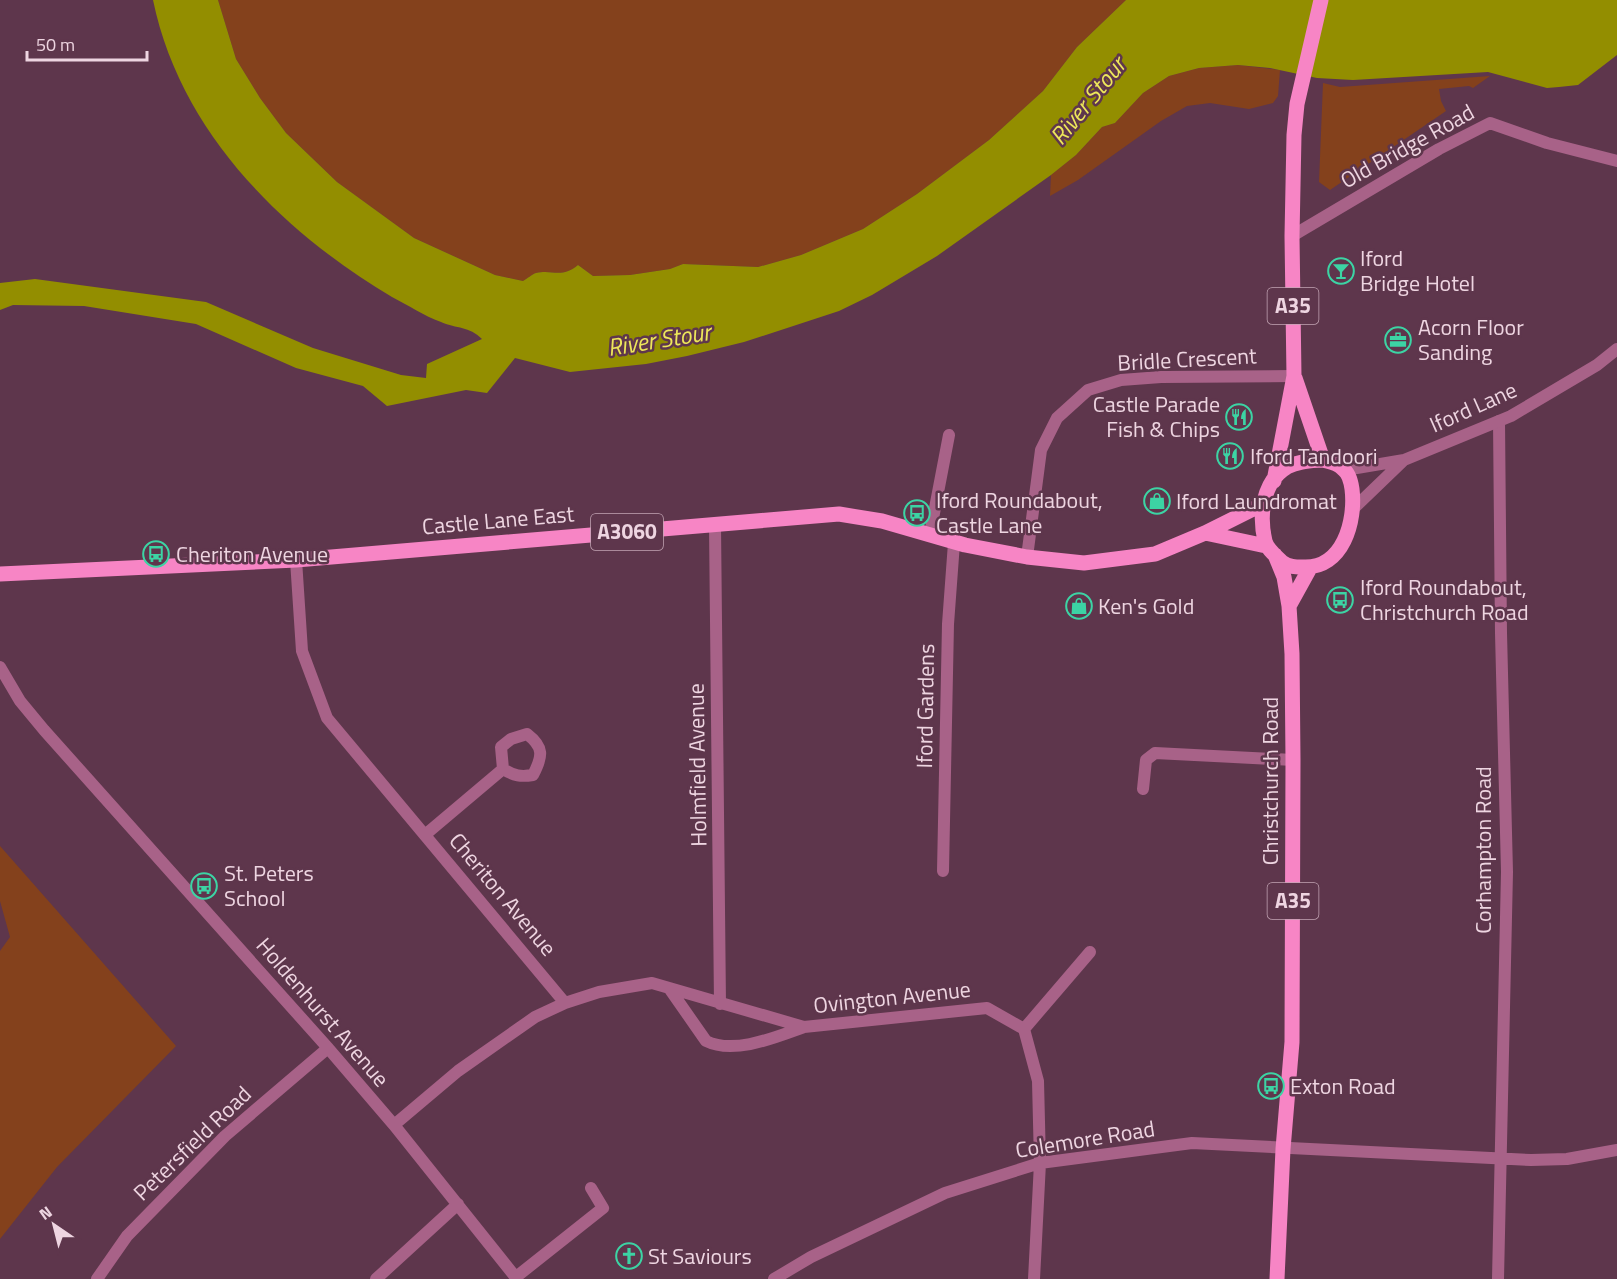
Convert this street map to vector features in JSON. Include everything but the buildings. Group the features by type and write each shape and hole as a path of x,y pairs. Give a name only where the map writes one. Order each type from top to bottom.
{"main road":[{"name":"A35","path":"1274,481 1294,375 1292,236 1294,135 1298,104 1321,0"},
{"name":"A35","path":"1294,375 1323,460"},
{"path":"1204,533 1270,550 1290,567 1310,568 1327,562 1337,552 1351,526 1353,509 1351,481 1345,470 1335,463 1323,460 1304,461 1286,468 1274,481 1263,504 1261,524 1270,550"},
{"name":"Castle Lane East","path":"0,574 296,560 839,514 882,521 954,543 1027,557 1084,563 1155,554 1263,504"},
{"name":"Christchurch Road","path":"1270,550 1284,577 1289,606 1292,654 1292,1042 1283,1149 1277,1279"},
{"path":"1289,606 1310,568"}],"street":[{"name":"Old Bridge Road","path":"1292,236 1439,149 1490,123 1548,143 1617,161"},
{"name":"Iford Lane","path":"1345,470 1404,460 1511,416 1597,364 1617,349"},
{"name":"Bridle Crescent","path":"1027,557 1041,450 1058,418 1088,390 1131,379 1294,375"},
{"name":"Corhampton Road","path":"1498,1279 1507,872 1499,421"},
{"path":"930,534 949,435"},
{"name":"Iford Lane","path":"1353,509 1404,460"},
{"name":"Holmfield Avenue","path":"715,525 720,1004"},
{"name":"Iford Gardens","path":"943,871 948,624 954,543"},
{"name":"Cheriton Avenue","path":"296,560 302,651 327,718 565,1003"},
{"name":"Holdenhurst Avenue","path":"0,667 20,701 44,730 328,1048 394,1125 516,1278"},
{"path":"1143,789 1146,760 1155,753 1293,760"},
{"path":"426,834 503,770"},
{"path":"1034,1279 1040,1163 1038,1081 1024,1029 1090,952"},
{"name":"Ovington Avenue","path":"394,1125 458,1071 536,1017 565,1003 627,986 652,983 804,1027"},
{"name":"Ovington Avenue","path":"669,988 706,1041 716,1046 728,1047 766,1040 804,1027 987,1008 1024,1029"},
{"name":"Petersfield Road","path":"98,1279 127,1236 209,1152 268,1098 328,1048"},
{"name":"Colemore Road","path":"774,1279 811,1257 945,1193 1040,1163 1192,1143 1283,1149"},
{"path":"1283,1149 1499,1160 1567,1159 1617,1150"},
{"path":"516,1278 603,1208 591,1188"},
{"path":"376,1279 458,1204"}],"shaded area":[{"path":"218,0 1126,0 1077,47 1043,91 989,140 917,194 863,229 801,255 758,267 683,264 670,269 630,275 593,276 578,265 562,273 536,273 523,281 495,275 414,238 337,182 286,133 260,98 236,59"},
{"path":"1238,65 1280,70 1278,96 1273,103 1249,109 1210,103 1187,106 1161,121 1078,180 1050,196 1051,175 1076,155 1102,127 1115,123 1143,93 1169,76 1199,68"},
{"path":"1490,76 1473,88 1469,86 1439,89 1446,111 1330,190 1319,182 1323,83 1340,87"},
{"path":"0,846 176,1046 57,1167 0,1239 0,951 10,937 0,901"}],"water":[{"name":"River Stour","path":"153,0 218,0 236,59 260,98 286,133 337,182 414,238 495,275 523,281 536,273 562,273 578,265 593,276 630,275 670,269 683,264 758,267 801,255 863,229 917,194 989,140 1043,91 1077,47 1126,0 1617,0 1617,55 1578,85 1547,88 1488,72 1353,80 1317,78 1270,68 1238,65 1199,68 1169,76 1143,93 1115,123 1102,127 1076,155 1051,175 937,256 872,295 839,311 744,342 646,364 570,372 515,358 487,393 466,390 387,406 363,386 296,368 196,324 84,306 13,305 0,310 0,283 35,279 206,302 313,348 401,375 426,378 427,364 482,339 468,330 428,317 392,297 351,271 275,209 241,173 211,134 186,92 166,48"}],"place":[{"name":"Iford Bridge Hotel","path":"1341,271"},
{"name":"Acorn Floor Sanding","path":"1398,340"},
{"name":"Castle Parade Fish & Chips","path":"1239,417"},
{"name":"Iford Tandoori","path":"1230,456"},
{"name":"Iford Laundromat","path":"1157,501"},
{"name":"Iford Roundabout, Castle Lane","path":"917,513"},
{"name":"Cheriton Avenue","path":"156,554"},
{"name":"Iford Roundabout, Christchurch Road","path":"1340,600"},
{"name":"Ken's Gold","path":"1079,606"},
{"name":"St. Peters School","path":"204,886"},
{"name":"Exton Road","path":"1271,1086"},
{"name":"St Saviours","path":"629,1256"}]}
